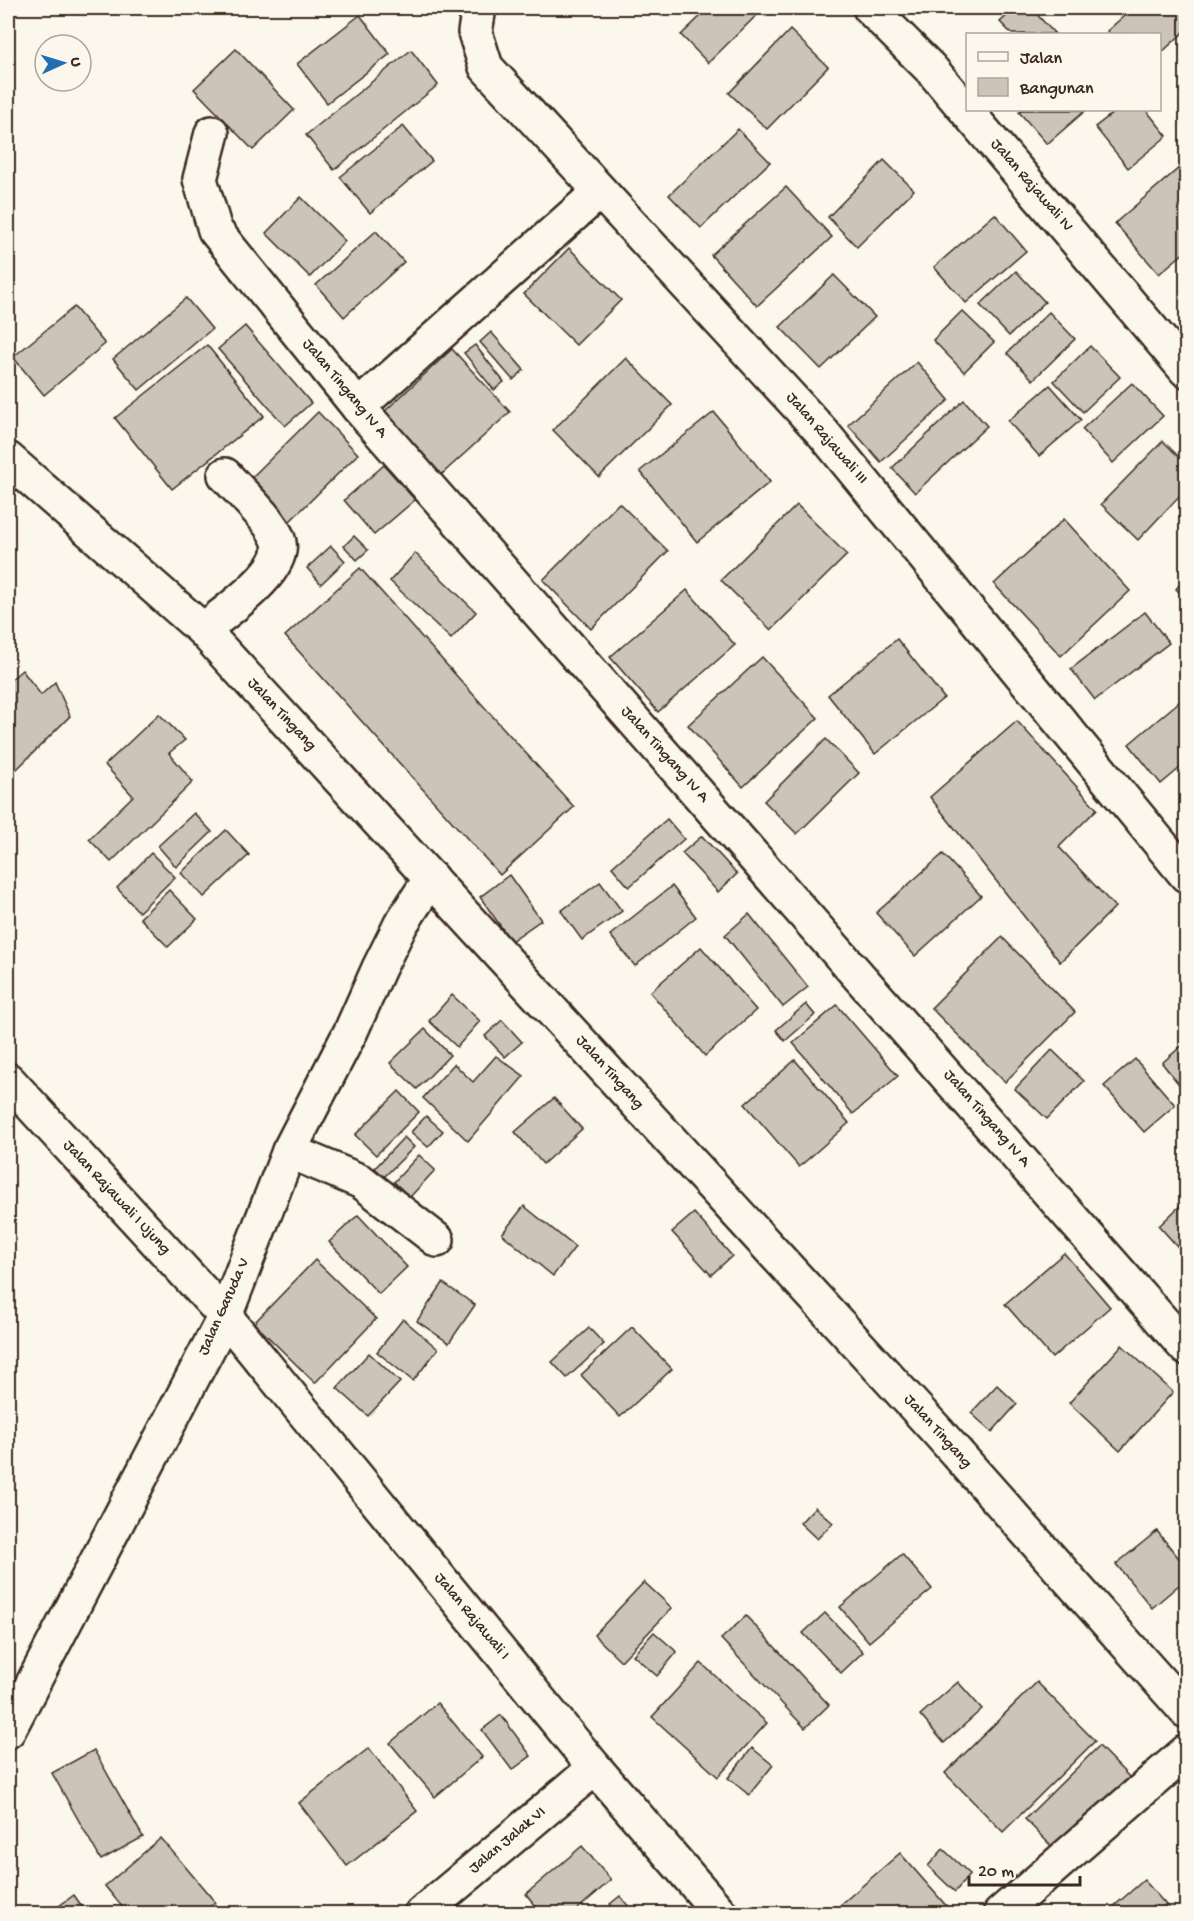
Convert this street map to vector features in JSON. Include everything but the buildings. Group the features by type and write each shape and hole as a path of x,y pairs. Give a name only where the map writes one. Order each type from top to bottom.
{"street":[{"name":"Jalan Rajawali III","path":"479,8 475,32 486,68 822,433 1186,875"},
{"name":"Jalan Rajawali IV","path":"870,8 931,69 966,110"},
{"name":"Jalan Rajawali IV","path":"967,111 1186,370"},
{"name":"Jalan Tingang IV A","path":"212,133 200,179 215,230 358,407 1186,1348"},
{"path":"358,407 599,192"},
{"name":"Jalan Tingang","path":"8,459 202,630 938,1432 1186,1711"},
{"path":"202,630 265,578 278,559 279,540 269,525 225,475"},
{"name":"Jalan Garuda V","path":"8,1731 225,1316 289,1151 351,1031 401,924 431,878"},
{"name":"Jalan Rajawali I Ujung","path":"8,1080 225,1316"},
{"path":"289,1151 362,1182 438,1240"},
{"name":"Jalan Rajawali I","path":"225,1316 595,1768 721,1914"},
{"path":"1000,1914 1186,1752"},
{"name":"Jalan Jalak VI","path":"421,1914 595,1768"}]}
